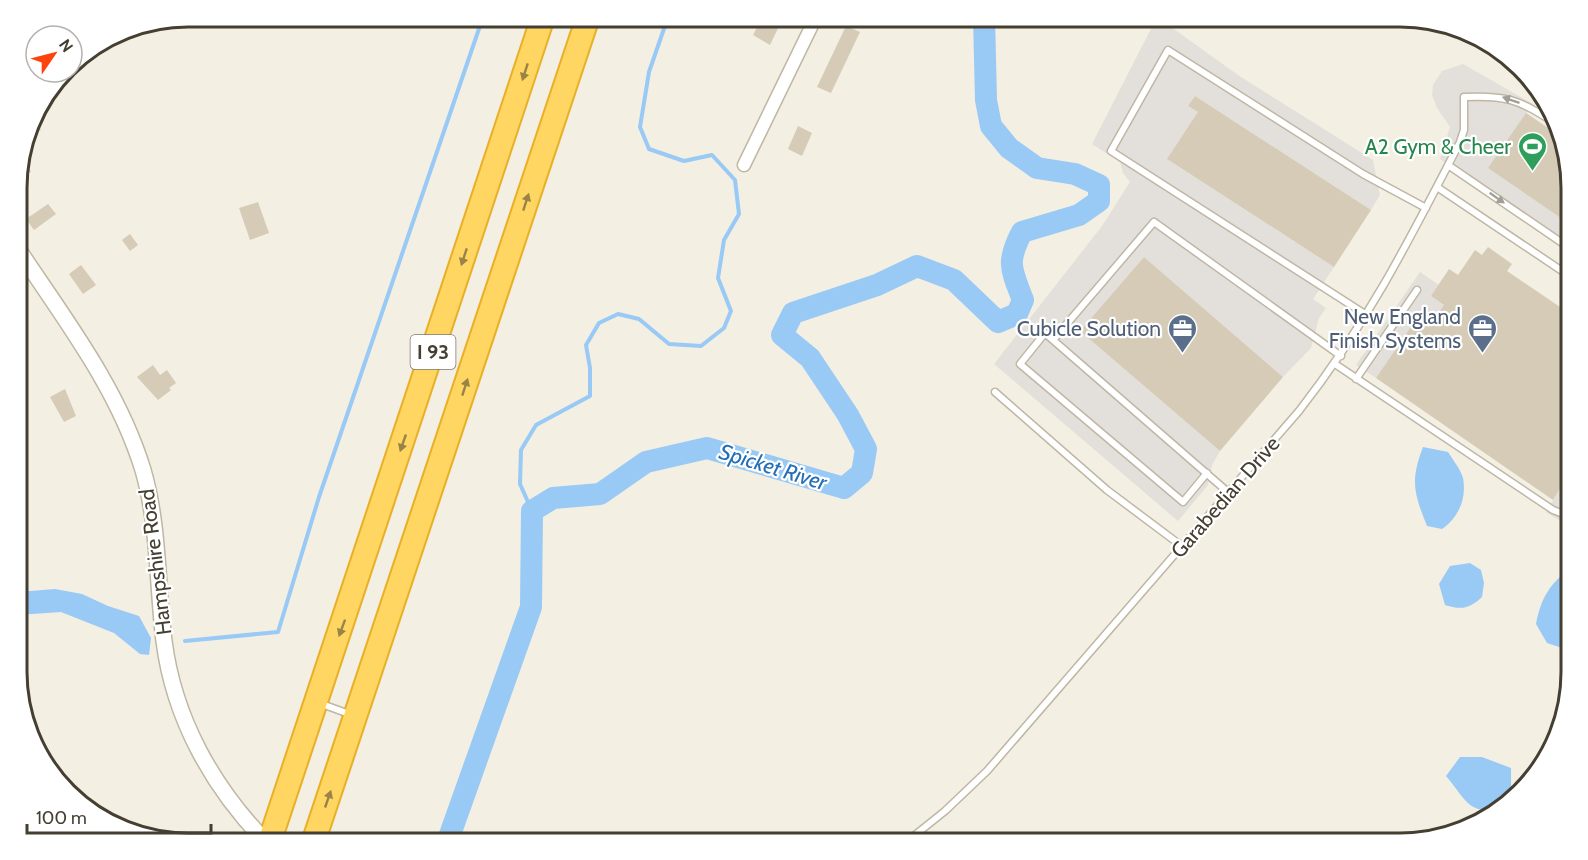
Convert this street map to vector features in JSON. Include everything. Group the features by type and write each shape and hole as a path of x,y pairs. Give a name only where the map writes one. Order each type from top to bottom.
{"highway":[{"name":"I 93","path":"271,833 539,27"},
{"name":"I 93","path":"316,833 584,27"}],"street":[{"path":"744,165 811,27"},
{"name":"Hampshire Road","path":"27,262 98,369 127,426 151,504 164,640 178,701 195,742 222,792 238,813 258,833"}],"lane":[{"path":"1368,316 1112,151 1168,50 1293,131 1426,208"},
{"name":"Garabedian Drive","path":"918,833 945,811 987,771 1183,547 1341,356 1368,316 1449,165 1464,130 1464,98 1496,96 1514,100 1544,117"},
{"path":"1449,165 1561,242"},
{"path":"1437,187 1561,270"},
{"path":"1053,340 1154,222 1341,356"},
{"path":"1356,379 1417,290"},
{"path":"1207,473 1183,502 1020,364 1046,333 1053,340 1207,473 1229,493"},
{"path":"1335,364 1553,510 1561,513"},
{"path":"995,392 1107,490 1183,547"},
{"path":"316,702 356,716"}],"shaded area":[{"path":"1152,27 1171,27 1238,75 1373,160 1380,195 1371,210 1195,96 1188,106 1198,112 1170,161 1334,267 1313,299 1326,308 1319,318 1311,348 1283,377 1144,257 1080,331 1220,451 1212,465 1208,485 1178,521 994,364 1102,226 1130,182 1123,173 1120,162 1092,144"},
{"path":"1463,64 1533,104 1489,168 1561,218 1561,244 1440,159 1450,127 1437,108 1432,95 1433,85 1442,71"},
{"path":"1420,272 1439,285 1431,296 1444,305 1429,327 1417,319 1376,378 1356,365"},
{"path":"1561,487 1561,522 1546,512"}],"water":[{"path":"1423,447 1448,452 1463,478 1464,493 1460,507 1453,519 1442,529 1427,526 1419,505 1415,478"},
{"path":"1470,563 1481,570 1484,583 1482,597 1465,607 1456,608 1445,605 1439,584 1450,566"},
{"path":"1561,576 1561,648 1547,643 1536,624 1541,606"},
{"path":"55,589 82,594 108,606 139,616 151,638 149,655 140,654 114,633 61,612 27,614 27,591"},
{"path":"1460,757 1482,757 1511,768 1511,786 1506,793 1482,810 1464,799 1446,776"}],"building":[{"path":"757,27 779,27 770,45 753,35"},
{"path":"846,27 860,32 831,93 817,87"},
{"path":"1195,96 1371,210 1334,267 1167,159 1198,112 1188,106"},
{"name":"A2 Gym & Cheer","path":"1526,113 1549,128 1556,146 1560,167 1561,218 1488,168"},
{"path":"798,126 812,133 802,156 788,149"},
{"path":"258,202 269,233 250,240 239,208"},
{"path":"48,204 56,214 34,230 27,218"},
{"path":"130,234 138,245 130,251 122,240"},
{"name":"New England Finish Systems","path":"1488,247 1512,264 1507,271 1561,308 1561,487 1553,500 1376,378 1417,318 1429,327 1444,305 1431,296 1449,269 1458,275 1475,250 1482,255"},
{"name":"Cubicle Solution","path":"1144,257 1283,377 1220,451 1080,331"},
{"path":"81,265 96,285 83,294 69,274"},
{"path":"153,365 160,375 167,370 176,383 158,400 137,377"},
{"path":"65,389 76,416 64,422 50,397"}],"waterway":[{"path":"185,641 278,632 319,497 480,27"},
{"path":"532,511 520,484 521,450 536,425 590,396 590,368 586,345 599,323 618,314 639,319 669,344 701,346 724,328 731,311 718,278 724,240 739,214 735,180 712,155 684,161 649,149 640,127 649,72 665,27"},
{"name":"Spicket River","path":"451,833 531,607 532,511 553,498 600,494 646,462 707,448 844,488 862,473 866,449 848,415 810,358 782,335 793,313 877,285 917,266 954,280 998,322 1017,314 1023,300 1012,266 1014,251 1022,232 1079,215 1099,201 1099,185 1075,174 1037,168 1009,148 991,126 986,100 984,27"}],"place":[{"name":"A2 Gym & Cheer","path":"1532,172"},
{"name":"Cubicle Solution","path":"1182,354"},
{"name":"New England Finish Systems","path":"1482,354"}]}
